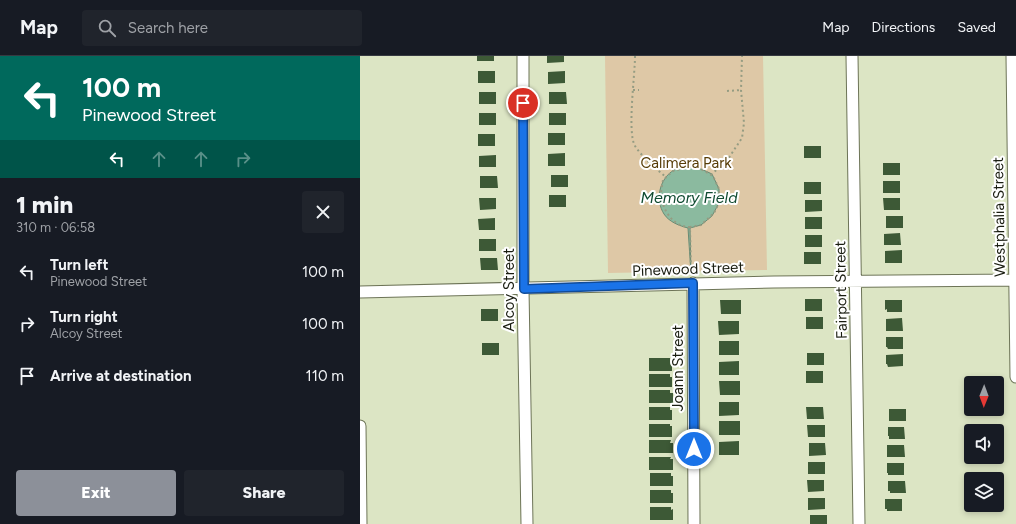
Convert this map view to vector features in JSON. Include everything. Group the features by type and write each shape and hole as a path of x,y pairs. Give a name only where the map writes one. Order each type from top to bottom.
{"street":[{"name":"Alcoy Street","path":"523,56 527,524"},
{"name":"Fairport Street","path":"852,56 859,524"},
{"name":"Westphalia Street","path":"1012,56 1016,377"},
{"name":"Pinewood Street","path":"360,292 524,289 692,279 774,282 1015,280"},
{"name":"Joann Street","path":"692,279 694,524"},
{"path":"360,426 361,524"}],"path":[{"path":"635,56 631,126 634,145 646,159 666,177"},
{"path":"711,175 728,159 742,138 744,123 741,90 742,56"},
{"path":"634,90 639,90"},
{"path":"727,91 741,90"},
{"path":"689,167 701,169 711,175 719,189 720,203 714,213 702,225 684,227 676,224 667,214 661,199 663,180 673,171 689,167"},
{"path":"690,227 692,279"}],"green space":[{"name":"Calimera Park","path":"605,56 763,56 767,270 608,273"}],"water":[{"name":"Memory Field","path":"689,167 701,169 712,174 719,189 719,203 712,216 701,225 690,228 691,274 688,228 675,223 666,217 661,208 659,196 662,184 669,174 676,169"}],"building":[{"path":"477,56 494,56 494,61 477,61"},
{"path":"547,56 564,56 564,62 547,63"},
{"path":"478,71 495,71 495,83 478,83"},
{"path":"565,71 565,83 548,84 548,72"},
{"path":"479,92 496,92 496,104 479,104"},
{"path":"549,92 566,92 567,104 549,104"},
{"path":"479,113 496,113 496,125 479,125"},
{"path":"549,113 566,113 566,125 549,125"},
{"path":"548,133 565,133 565,145 548,145"},
{"path":"478,134 495,134 495,146 478,146"},
{"path":"804,146 821,146 821,158 804,158"},
{"path":"565,153 565,166 548,166 548,154"},
{"path":"496,155 496,167 479,167 479,156"},
{"path":"883,163 900,163 900,175 883,175"},
{"path":"551,175 568,175 568,187 551,187"},
{"path":"480,176 497,176 498,188 480,188"},
{"path":"883,181 900,181 900,193 883,193"},
{"path":"804,182 821,182 821,194 804,194"},
{"path":"549,195 566,195 566,207 549,207"},
{"path":"479,198 496,198 496,209 480,210"},
{"path":"883,198 900,198 900,210 884,210"},
{"path":"805,200 822,200 822,211 805,212"},
{"path":"886,216 903,216 903,228 886,228"},
{"path":"805,217 822,217 822,229 805,229"},
{"path":"495,218 495,230 479,230 478,219"},
{"path":"900,233 901,245 884,245 884,234"},
{"path":"805,235 822,235 822,247 805,247"},
{"path":"479,239 496,239 496,251 479,251"},
{"path":"902,250 902,263 885,263 885,251"},
{"path":"804,252 821,252 821,264 804,264"},
{"path":"480,258 497,258 498,270 481,270"},
{"path":"805,299 822,299 822,311 805,311"},
{"path":"720,300 741,300 741,314 721,314"},
{"path":"885,300 902,300 902,312 887,312 887,309 885,310"},
{"path":"481,309 498,309 498,321 481,321"},
{"path":"806,317 823,317 823,329 806,329"},
{"path":"902,318 903,331 886,331 886,319"},
{"path":"718,321 739,321 739,334 719,335"},
{"path":"886,337 903,337 903,349 888,349 886,347"},
{"path":"719,341 739,341 739,355 719,355"},
{"path":"482,343 499,343 499,355 482,355"},
{"path":"807,353 824,353 824,365 807,365"},
{"path":"903,354 903,366 888,367 886,364 886,355"},
{"path":"649,358 670,358 670,361 672,361 672,371 649,371"},
{"path":"739,361 739,375 719,375 719,362"},
{"path":"806,371 823,371 823,383 806,383"},
{"path":"649,374 670,374 670,377 672,377 672,387 649,387"},
{"path":"719,381 740,381 740,395 720,395"},
{"path":"649,390 670,390 670,393 673,393 673,403 649,403"},
{"path":"719,402 739,402 739,415 719,416"},
{"path":"649,407 670,407 670,410 672,410 672,420 649,420"},
{"path":"806,407 823,407 824,419 807,419"},
{"path":"889,409 906,409 906,421 889,421"},
{"path":"719,421 740,421 740,435 719,435"},
{"path":"649,424 670,424 670,426 672,426 672,437 649,437"},
{"path":"807,425 825,425 825,437 808,437"},
{"path":"888,427 904,427 905,439 889,439"},
{"path":"649,440 671,440 670,443 673,443 673,453 649,453"},
{"path":"739,441 739,455 719,455 719,442"},
{"path":"809,443 825,443 826,455 809,456"},
{"path":"887,445 904,445 905,457 887,457"},
{"path":"649,457 671,457 670,459 673,459 673,470 649,470"},
{"path":"808,462 825,462 825,474 808,474"},
{"path":"887,463 904,463 904,475 888,475"},
{"path":"650,473 671,473 671,476 673,476 673,486 650,486"},
{"path":"807,480 824,480 824,491 808,492"},
{"path":"888,481 905,481 906,493 890,493 890,491 888,491"},
{"path":"650,490 671,490 671,493 673,493 673,503 650,503"},
{"path":"808,498 825,498 825,509 808,510"},
{"path":"885,499 902,499 902,511 887,511 887,509 885,509"},
{"path":"650,507 671,507 671,510 673,509 673,520 650,520"},
{"path":"810,515 827,515 827,524 810,524"}],"route":[{"path":"523,103 524,289 693,283 694,449"}]}
